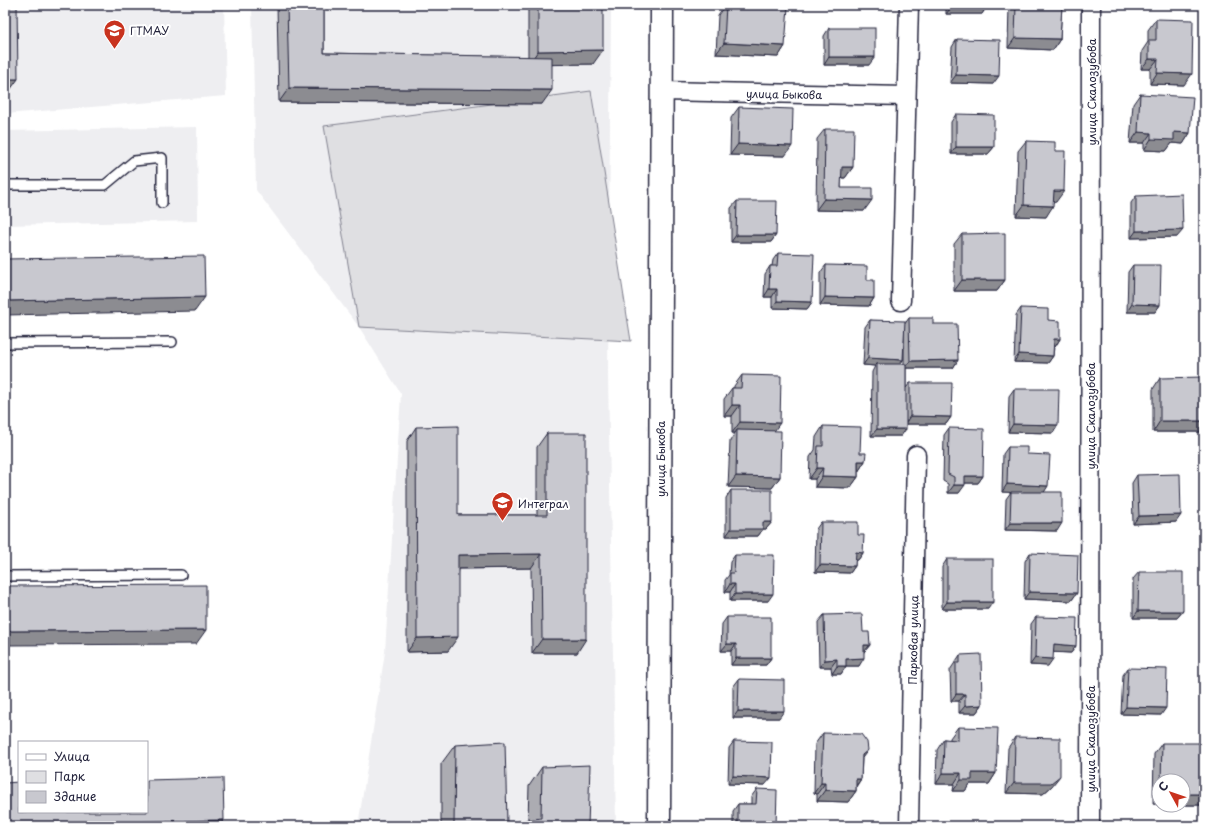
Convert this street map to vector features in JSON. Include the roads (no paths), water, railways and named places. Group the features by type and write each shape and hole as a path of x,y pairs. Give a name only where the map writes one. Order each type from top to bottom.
{"street":[{"name":"улица Быкова","path":"659,826 662,5"},
{"path":"901,301 909,5"},
{"name":"улица Скалозубова","path":"1090,826 1091,5"},
{"name":"улица Быкова","path":"661,91 906,96"},
{"name":"Парковая улица","path":"909,826 916,455"}],"lane":[{"path":"5,185 105,185 134,161 162,158 162,203"},
{"path":"5,343 172,342"},
{"path":"5,576 181,575"}],"place":[{"name":"ГТМАУ","path":"115,50"},
{"name":"Интеграл","path":"502,522"}]}
